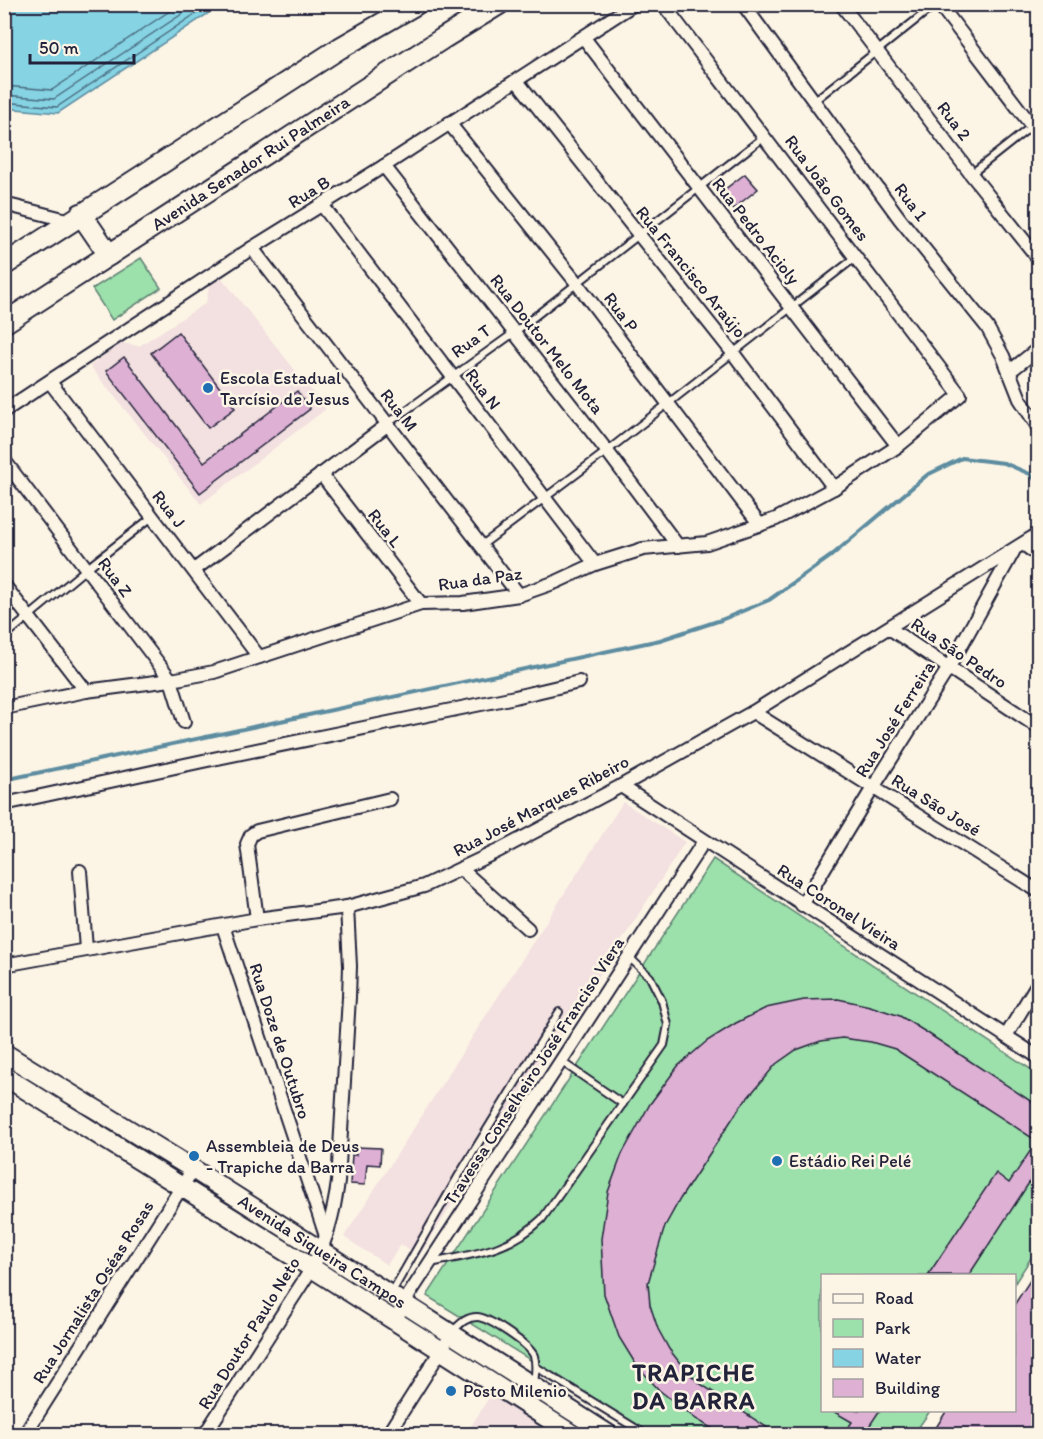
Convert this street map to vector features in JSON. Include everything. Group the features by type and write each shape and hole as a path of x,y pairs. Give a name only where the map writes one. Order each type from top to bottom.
{"main road":[{"path":"4,265 340,48 416,4"},
{"name":"Avenida Senador Rui Palmeira","path":"5,321 499,4"},
{"path":"76,217 109,255"},
{"name":"Avenida Siqueira Campos","path":"4,1053 193,1168 324,1243 397,1300 608,1434"},
{"name":"Avenida Siqueira Campos","path":"4,1076 182,1185 396,1321 440,1352 572,1434"}],"street":[{"name":"Rua B","path":"4,411 252,248 384,166 634,4"},
{"name":"Rua João Gomes","path":"663,4 960,395"},
{"name":"Rua 1","path":"743,4 900,219 987,327 1010,372 1020,399 1038,427"},
{"name":"Rua 2","path":"841,4 1038,258"},
{"path":"938,4 1036,127"},
{"name":"Rua Pedro Acioly","path":"584,38 898,446"},
{"name":"Rua Francisco Araújo","path":"517,81 733,353 834,488"},
{"name":"Rua P","path":"449,123 576,282 760,525"},
{"name":"Rua Doutor Melo Mota","path":"384,166 515,332 678,546"},
{"path":"4,204 76,217"},
{"name":"Rua N","path":"322,205 595,564"},
{"name":"Rua M","path":"252,248 519,595"},
{"path":"1010,372 1038,349"},
{"name":"Rua J","path":"50,382 260,657"},
{"name":"Rua da Paz","path":"4,708 86,691 214,672 421,604 463,603 519,595 556,582 595,564 643,549 707,543 776,519 834,488 898,446 960,395"},
{"name":"Rua T","path":"194,570 387,425"},
{"name":"Rua Z","path":"4,460 171,680 184,722"},
{"name":"Rua L","path":"321,474 421,604"},
{"name":"Rua José Marques Ribeiro","path":"4,965 85,943 223,926 347,907 424,886 621,786 753,712 1038,534"},
{"path":"1018,548 1038,555"},
{"name":"Rua José Ferreira","path":"802,905 873,786 948,669 1018,548"},
{"path":"4,585 86,691"},
{"name":"Rua São Pedro","path":"889,628 1038,727"},
{"path":"4,804 579,682"},
{"name":"Rua São José","path":"753,712 1038,891"},
{"name":"Rua Coronel Vieira","path":"621,786 1038,1058"},
{"path":"257,919 247,844 252,835 257,831 390,800"},
{"name":"Travessa Conselheiro José Franciso Viera","path":"396,1321 397,1300 430,1263 704,841"},
{"path":"461,869 528,929"},
{"path":"80,871 85,943"},
{"name":"Rua Doutor Paulo Neto","path":"206,1434 312,1268 324,1243 335,1204 350,976 347,907"},
{"name":"Rua Doze de Outubro","path":"223,926 324,1243"},
{"path":"1006,1036 1038,984"},
{"name":"Rua Jornalista Oséas Rosas","path":"25,1434 193,1168"},
{"path":"388,1434 450,1335"}],"lane":[{"path":"814,102 938,4"},
{"path":"971,174 1036,127"},
{"name":"Rua T","path":"387,425 515,332 765,136"},
{"path":"482,545 856,257"},
{"path":"4,637 152,517"},
{"path":"430,1263 502,1247 526,1234 542,1219 664,1045 668,1025 662,1001 650,977 629,957"},
{"path":"397,1300 459,1175 559,1012"},
{"path":"562,1062 623,1104"},
{"path":"450,1335 461,1323 470,1318 479,1317 489,1320 528,1347 534,1355 536,1367 525,1382 509,1394"},
{"path":"536,1367 645,1434"},
{"path":"585,1420 596,1403"}],"shaded area":[{"name":"Escola Estadual Tarcísio de Jesus","path":"221,277 326,409 201,504 90,366 121,343 139,346 206,303 209,286"},
{"path":"623,802 685,842 419,1256 401,1244 387,1265 344,1237"},
{"path":"492,1393 558,1434 466,1434"}],"green space":[{"path":"141,258 161,288 112,320 92,289"},
{"name":"Estádio Rei Pelé","path":"713,859 1038,1074 1038,1247 1016,1281 1016,1274 821,1274 821,1412 929,1412 914,1434 650,1434 427,1296"}],"water":[{"path":"4,5 221,5 58,113 5,108"}],"building":[{"path":"745,174 758,189 733,209 720,193"},
{"path":"178,332 235,408 208,428 151,353"},
{"path":"124,357 204,462 297,391 310,409 200,493 106,371"},
{"path":"838,999 900,1016 1038,1106 1038,1169 970,1274 929,1274 996,1173 1009,1183 1037,1141 895,1049 871,1042 842,1038 821,1041 796,1050 776,1064 740,1107 680,1199 665,1226 648,1283 650,1305 658,1329 669,1349 683,1367 699,1383 777,1434 721,1434 696,1419 659,1390 635,1363 619,1337 604,1294 601,1239 608,1192 622,1154 650,1104 678,1066 707,1041 736,1023 766,1008 804,1000"},
{"path":"356,1147 381,1148 380,1165 367,1164 365,1185 350,1184 352,1155 356,1155"},
{"path":"1038,1268 1038,1434 932,1434 946,1412 1016,1412 1016,1302"},
{"path":"834,1412 879,1412 864,1434 844,1434 852,1422"}],"waterway":[{"path":"4,780 660,640 721,620 769,600 831,556 927,475 962,458 1004,463 1030,474 1038,483"}],"place":[{"name":"Escola Estadual Tarcísio de Jesus","path":"208,388"},
{"name":"Assembleia de Deus - Trapiche da Barra","path":"194,1156"},
{"name":"Estádio Rei Pelé","path":"777,1161"},
{"name":"Posto Milenio","path":"451,1391"}],"district":[{"name":"TRAPICHE DA BARRA","path":"694,1387"}]}
